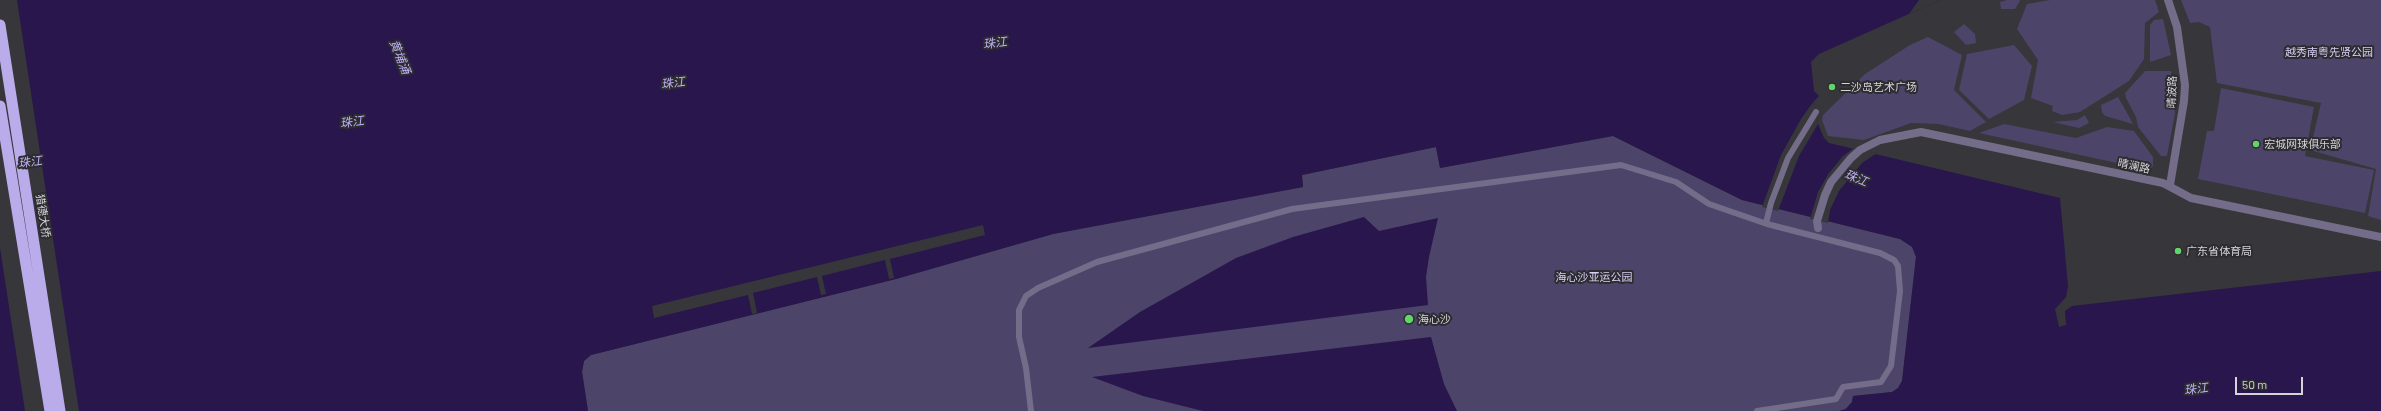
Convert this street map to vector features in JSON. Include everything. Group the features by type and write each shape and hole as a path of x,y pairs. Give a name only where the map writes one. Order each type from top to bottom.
{"highway":[{"name":"猎德大桥","path":"0,25 60,411"},
{"path":"0,106 50,411"}],"street":[{"name":"晴波路","path":"2168,0 2177,27 2185,84 2184,101 2170,185"},
{"path":"1766,223 1769,209 1788,158 1816,112"},
{"name":"晴澜路","path":"1818,228 1821,203 1831,182 1851,158 1867,146 1880,140 1921,132 2170,185 2191,198 2381,237"},
{"path":"1031,411 1018,319 1019,310 1026,296 1038,288 1097,262 1292,209 1621,165 1676,182 1709,204 1766,223 1880,253 1894,260 1898,266 1900,291 1891,366 1881,382 1843,387 1836,399 1757,411"},
{"path":"1818,228 1820,236"}],"green space":[{"path":"2007,0 2020,1 2015,9 2001,9 2000,2"},
{"path":"2050,0 2155,0 2159,12 2145,23 2144,59 2129,81 2080,112 2062,115 2052,111 2053,106 2031,98 2038,60 2017,29 2027,4"},
{"name":"越秀南粤先贤公园","path":"2181,0 2381,0 2381,220 2368,216 2376,169 2310,150 2321,103 2217,83 2210,27 2199,22 2190,23"},
{"path":"2163,19 2171,55 2150,62 2150,25 2154,20"},
{"path":"1964,24 1975,34 1976,43 1966,45 1954,32"},
{"path":"1928,37 1962,55 1954,90 1986,122 1970,131 1939,124 1911,123 1864,140 1828,136 1822,120 1823,115 1865,74 1910,45"},
{"path":"2014,45 2032,66 2024,100 1989,119 1959,90 1967,54"},
{"path":"2145,71 2171,71 2175,113 2167,156 2161,156 2138,127 2136,117 2126,98 2125,93"},
{"name":"宏城网球俱乐部","path":"2221,88 2314,107 2305,156 2374,170 2365,213 2198,179 2207,131 2214,131"},
{"path":"2118,97 2133,124 2105,116 2102,112 2101,105"},
{"path":"2085,115 2089,123 2079,128 2053,122 2077,120"},
{"path":"2004,124 2076,138 2107,127 2134,131 2153,157 2153,166 2149,170 1979,133"},
{"name":"海心沙亚运公园","path":"1613,136 1742,200 1900,239 1913,247 1916,257 1902,381 1898,388 1892,392 1853,396 1852,402 1845,409 1839,411 588,411 582,372 584,361 591,355 896,279 1053,234 1303,187 1302,175 1436,147 1440,168"}],"water":[{"path":"0,0 1940,0 1819,54 1811,62 1814,91 1819,96 1814,101 1818,124 1824,138 1829,143 2060,198 2068,286 2066,297 2055,309 2059,327 2066,325 2065,311 2072,306 2381,271 2381,411 1839,411 1846,409 1852,402 1853,396 1892,392 1898,388 1902,381 1916,257 1912,247 1900,239 1742,200 1613,136 1440,168 1436,147 1302,175 1303,187 1053,234 896,279 591,355 584,361 582,372 588,411 0,411"},
{"path":"1364,217 1379,231 1438,218 1426,277 1428,305 1088,348 1140,312 1236,258 1293,237"},
{"path":"1431,337 1444,384 1457,411 1203,411 1143,396 1092,377"}],"pier":[{"path":"0,0 17,0 79,411 25,411 0,248"},
{"path":"1919,0 1940,0 1909,14"},
{"path":"1814,101 1818,124 1799,156 1778,211 1762,207 1781,155 1801,119"},
{"path":"1855,147 1877,153 1862,163 1839,191 1830,210 1828,223 1810,219 1818,192 1829,173 1843,156"},
{"path":"983,225 985,235 890,259 894,278 889,279 885,260 822,276 826,294 821,295 817,277 753,293 757,313 752,314 748,295 654,318 652,306"}],"place":[{"name":"二沙岛艺术广场","path":"1832,87"},
{"name":"宏城网球俱乐部","path":"2256,144"},
{"name":"广东省体育局","path":"2178,251"},
{"name":"海心沙","path":"1409,319"}],"water label":[{"name":"珠江","path":"995,43"},
{"name":"黄埔涌","path":"400,57"},
{"name":"珠江","path":"673,83"},
{"name":"珠江","path":"352,122"},
{"name":"珠江","path":"30,162"},
{"name":"珠江","path":"1856,178"},
{"name":"珠江","path":"2196,389"}]}
